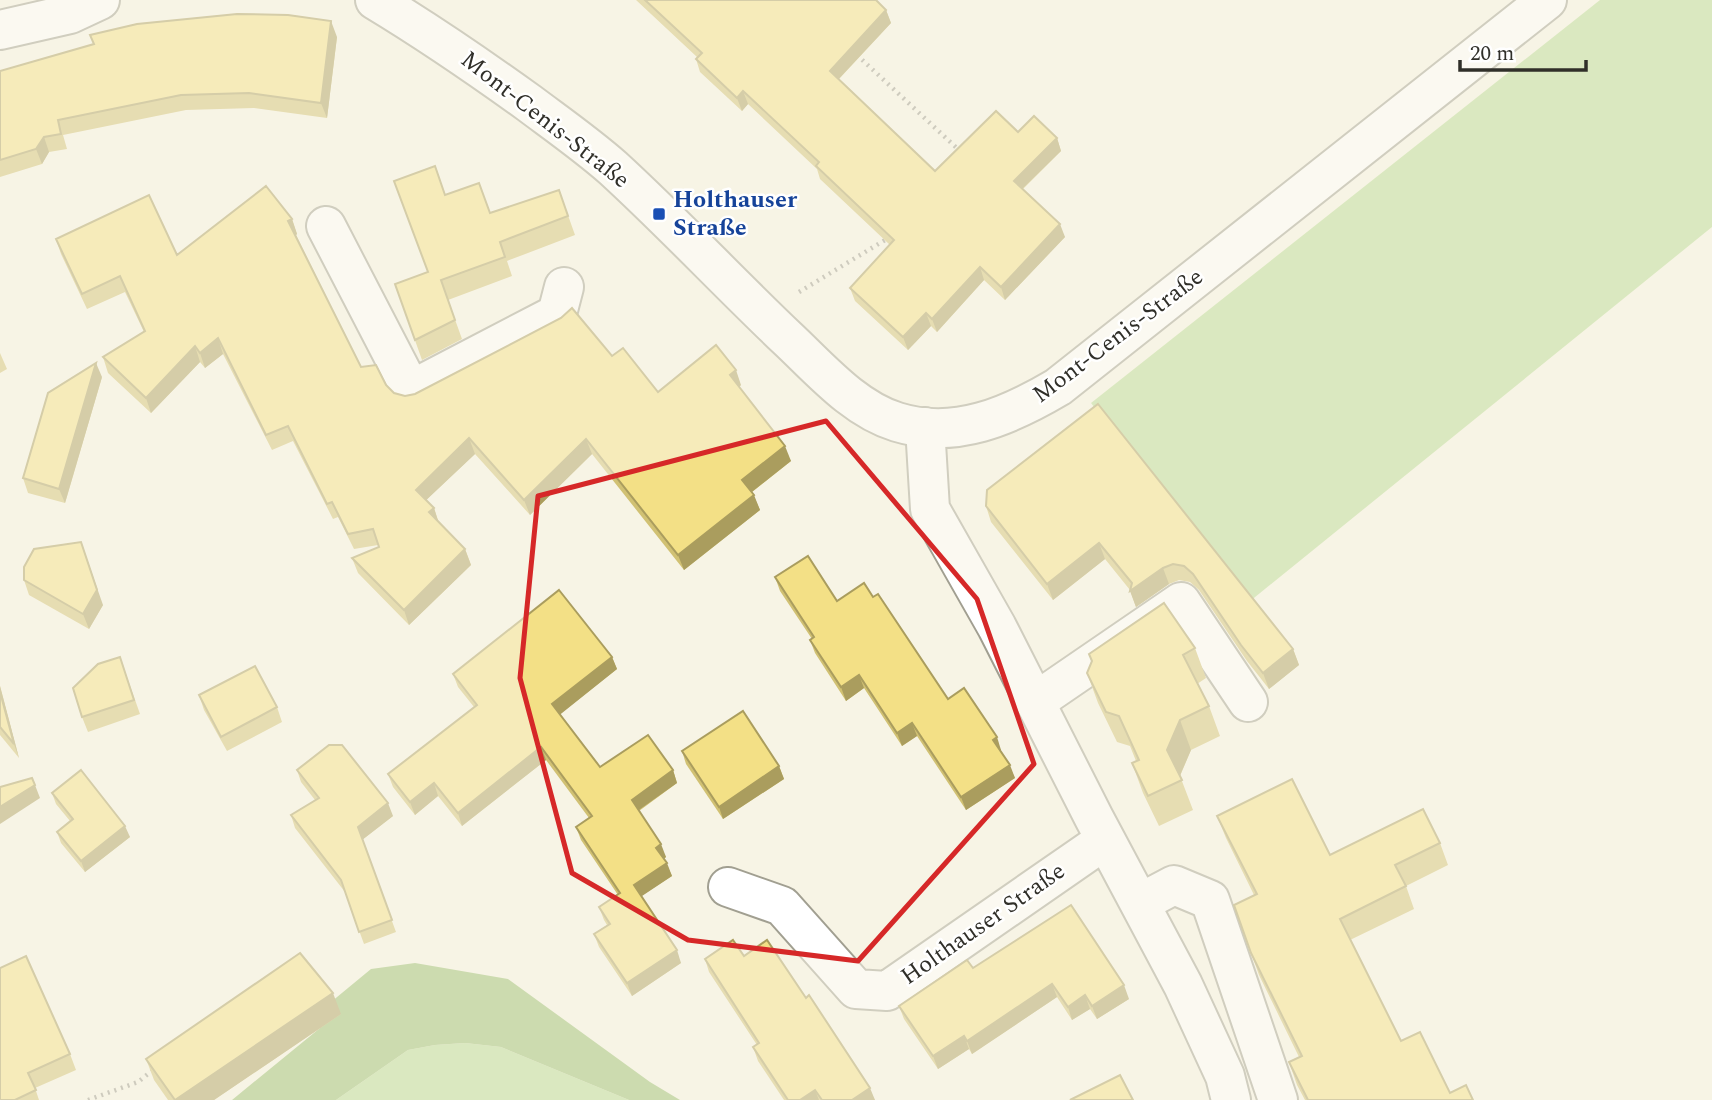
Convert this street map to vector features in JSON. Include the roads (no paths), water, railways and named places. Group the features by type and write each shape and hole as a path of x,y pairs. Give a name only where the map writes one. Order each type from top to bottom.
{"main road":[{"path":"0,30 70,13 100,0"},
{"name":"Mont-Cenis-Straße","path":"374,0 485,71 612,167 847,393 897,422 925,427 953,427 984,422 1009,413 1058,387 1547,0"},
{"path":"326,226 411,390 557,314 564,287"},
{"path":"925,427 930,509 997,627 1105,840 1183,985 1225,1076 1231,1100"},
{"path":"1035,702 1181,603 1248,702"},
{"name":"Holthauser Straße","path":"728,887 782,906 856,989 887,991 1105,840"},
{"path":"1140,903 1174,885 1210,900 1278,1100"}],"place":[{"name":"Holthauser Straße","path":"659,214"}]}
